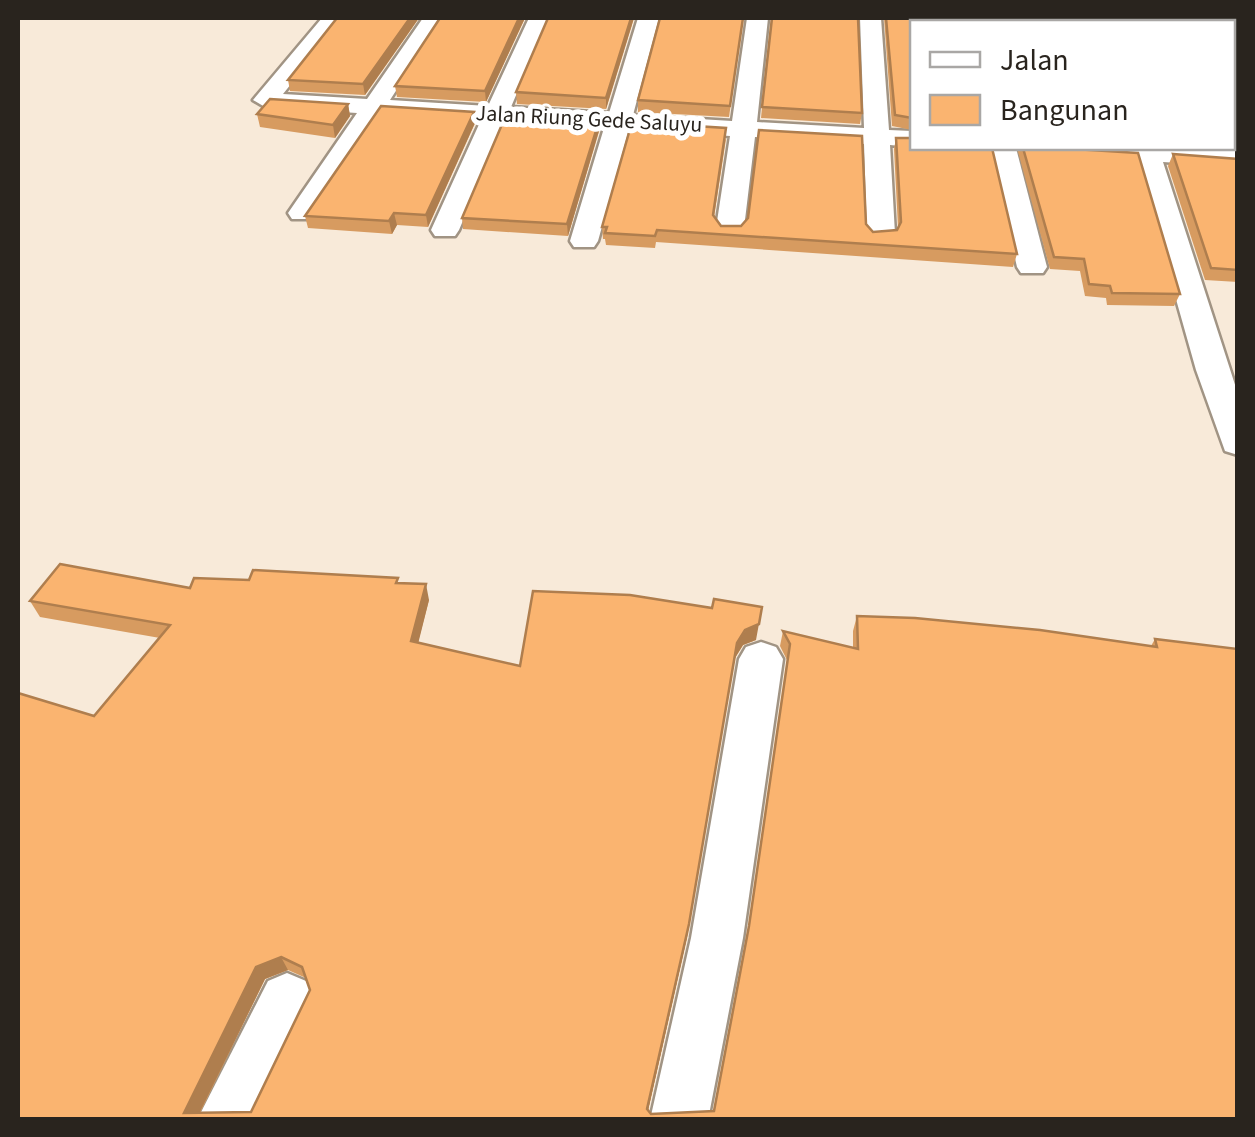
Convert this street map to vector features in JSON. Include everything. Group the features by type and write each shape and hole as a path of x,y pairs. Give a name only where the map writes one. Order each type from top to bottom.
{"street":[{"name":"Jalan Riung Gede Saluyu","path":"333,18 265,100 910,139"},
{"path":"302,214 433,18"},
{"path":"446,230 540,18"},
{"path":"584,241 649,18"},
{"path":"730,228 758,18"},
{"path":"871,18 881,234"},
{"path":"1003,150 1032,266"},
{"path":"1238,158 1146,150 1187,274 1214,386 1238,444"},
{"path":"679,1120 716,938 761,658"},
{"path":"226,1120 287,1000"}],"building":[{"path":"337,18 410,18 363,84 288,80"},
{"path":"440,18 519,18 485,91 395,86"},
{"path":"548,18 631,18 606,98 516,92"},
{"path":"660,18 743,18 730,106 638,100"},
{"path":"772,18 858,18 862,113 762,107"},
{"path":"886,18 1088,20 910,20 910,118 895,115"},
{"path":"1235,75 1238,75 1235,137"},
{"path":"270,99 348,104 333,125 257,114"},
{"path":"381,106 474,112 426,215 394,213 389,221 305,216"},
{"path":"506,115 599,121 567,224 462,218"},
{"path":"632,122 726,128 713,215 721,226 741,226 748,218 759,130 862,136 866,224 873,232 897,230 901,222 896,138 910,138 910,150 992,150 1017,254 657,230 655,236 605,233 607,227 602,227"},
{"path":"1024,150 1138,153 1180,294 1112,293 1110,286 1089,284 1084,259 1054,257"},
{"path":"1173,154 1238,159 1238,270 1211,268"},
{"path":"60,564 190,588 194,578 249,580 253,570 398,578 396,583 426,584 411,641 520,666 533,591 630,595 712,608 714,599 762,607 759,624 745,630 737,643 689,924 647,1109 651,1114 714,1111 749,926 790,644 783,631 858,649 857,616 915,618 1157,647 1155,639 1238,649 1238,1120 18,1120 18,693 94,716 170,625 30,601","holes":["281,957 302,967 310,990 251,1112 184,1113 256,967"]}]}
